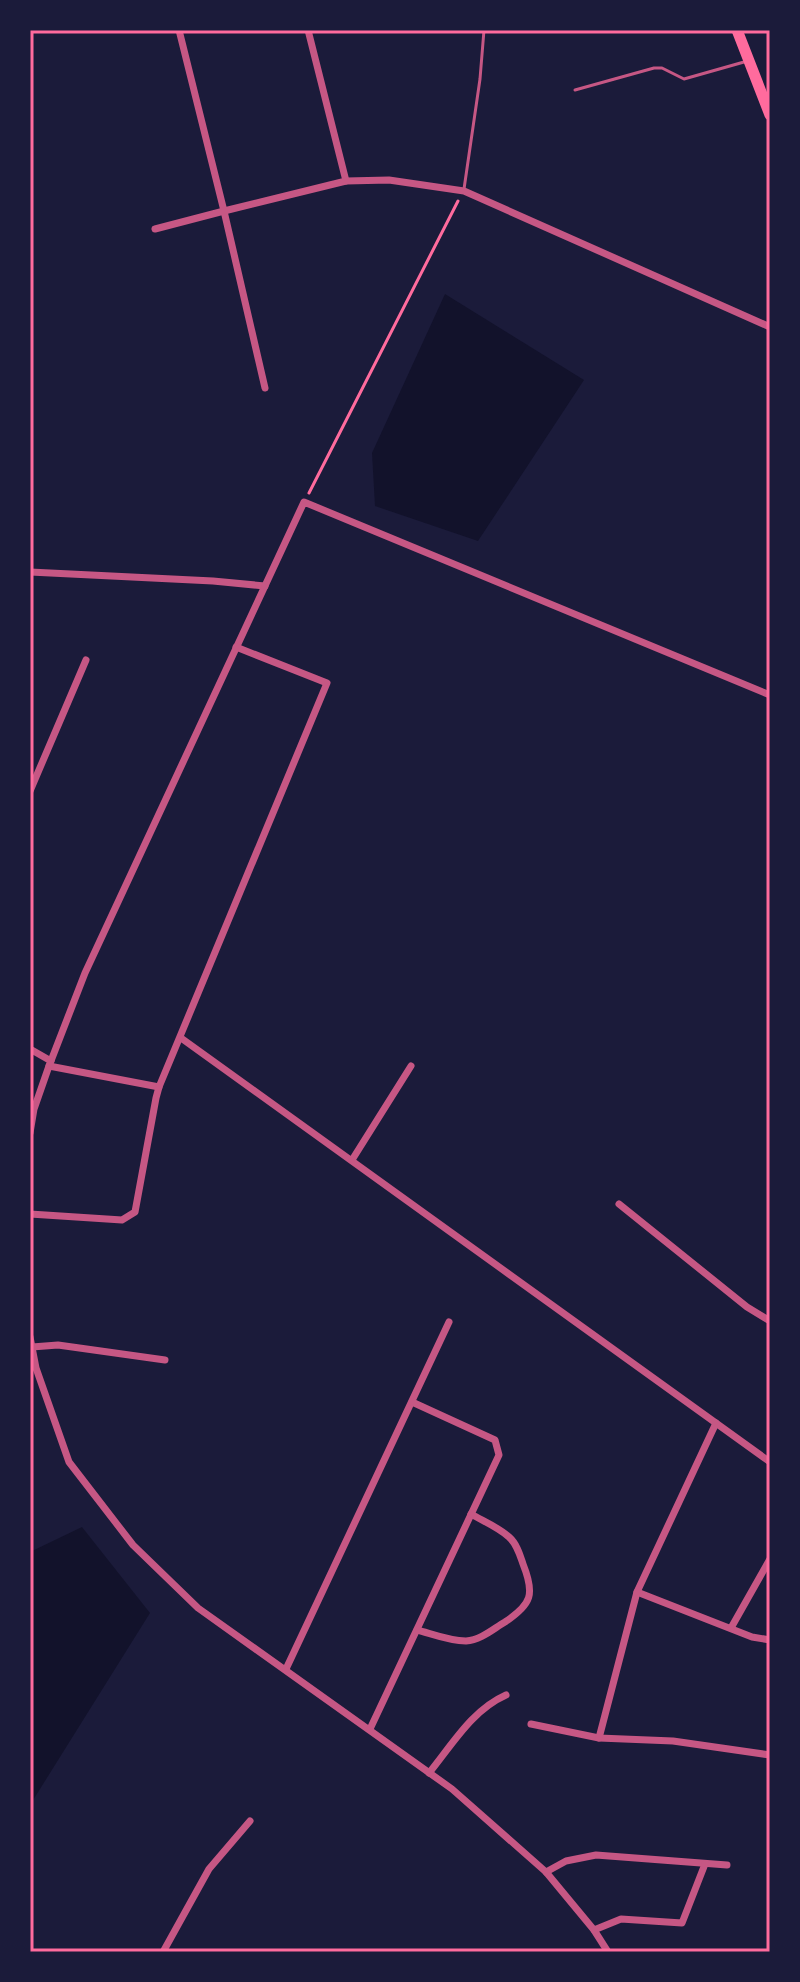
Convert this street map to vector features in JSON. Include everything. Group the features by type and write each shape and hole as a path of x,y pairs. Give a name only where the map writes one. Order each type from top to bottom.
{"main road":[{"path":"737,30 770,115"}],"street":[{"path":"179,30 265,388"},
{"path":"308,30 346,181"},
{"path":"155,229 346,181 389,180 464,191 770,327"},
{"path":"30,1133 34,1109 85,973 304,502 770,695"},
{"path":"30,572 263,586"},
{"path":"30,1214 122,1220 135,1212 159,1087 327,683 236,647"},
{"path":"30,791 86,660"},
{"path":"181,1038 770,1462"},
{"path":"30,1049 50,1064 159,1087"},
{"path":"352,1160 411,1066"},
{"path":"619,1204 747,1307 770,1321"},
{"path":"286,1669 449,1322"},
{"path":"30,1337 36,1368 69,1462 133,1545 198,1608 452,1789 546,1872 594,1930 608,1952"},
{"path":"32,1347 58,1345 165,1360"},
{"path":"370,1729 499,1455 495,1440 412,1402"},
{"path":"599,1738 637,1592 716,1423"},
{"path":"417,1630 469,1641 480,1638 515,1615 527,1602 531,1586 513,1541 471,1514"},
{"path":"731,1628 770,1559"},
{"path":"637,1592 752,1637 770,1640"},
{"path":"429,1773 478,1712 506,1695"},
{"path":"531,1724 599,1738 673,1741 770,1755"},
{"path":"163,1952 209,1869 250,1821"},
{"path":"546,1872 566,1861 596,1855 727,1865"},
{"path":"594,1930 621,1919 682,1923 705,1864"}],"lane":[{"path":"464,191 484,30"},
{"path":"575,90 654,68 662,68 684,79 749,60"}],"path":[{"path":"304,502 464,191"}],"shaded area":[{"path":"445,294 584,380 478,541 375,506 372,453"},
{"path":"82,1527 150,1613 30,1805 30,1552"}]}
